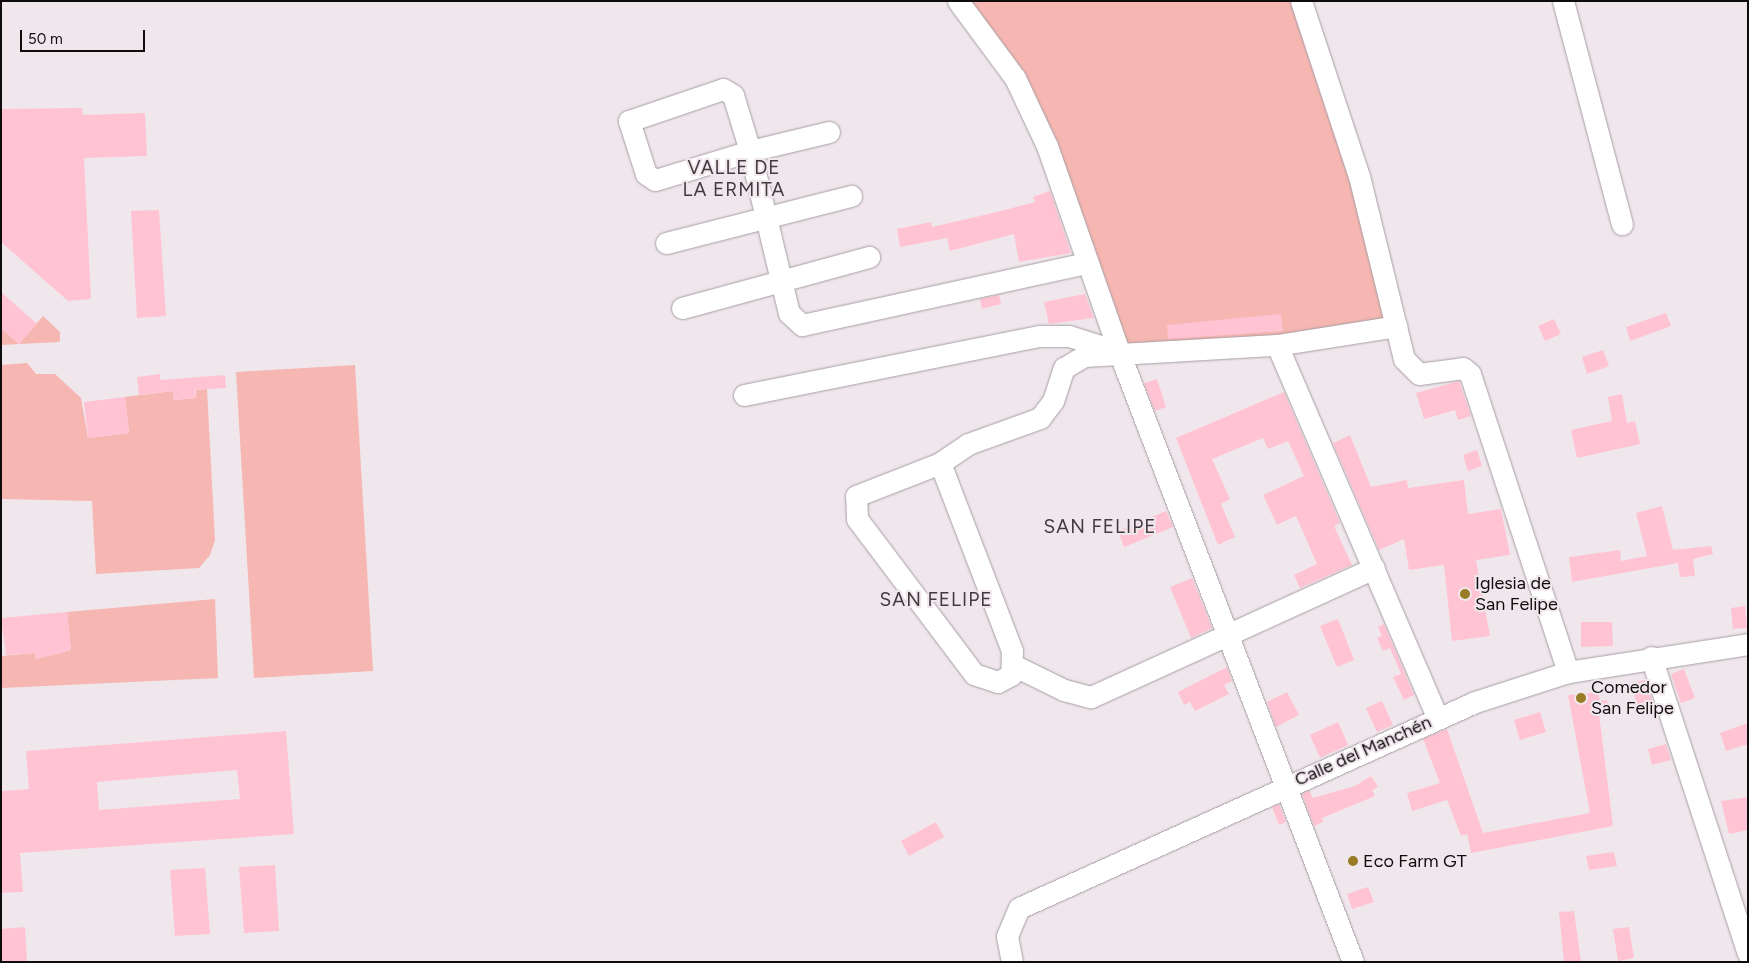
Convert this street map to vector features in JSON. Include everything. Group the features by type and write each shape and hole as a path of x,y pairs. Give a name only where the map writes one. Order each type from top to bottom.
{"street":[{"path":"958,1 1015,78 1047,146 1086,263 1119,352 1353,962"},
{"path":"1301,1 1359,176 1398,326 1404,359 1413,371 1426,374 1463,368 1470,374 1568,672"},
{"path":"1563,1 1622,224"},
{"path":"829,132 750,151 650,179 629,121 723,89 733,95 750,151 781,282 793,321 814,325 1086,263"},
{"path":"666,243 850,196"},
{"path":"682,308 869,257"},
{"path":"1015,666 1011,675 998,682 974,674 857,519 853,506 861,491 940,463 968,444 1040,418 1049,409 1059,375 1070,362 1119,352 1277,345 1398,326"},
{"path":"744,395 1040,336 1069,336 1119,352"},
{"path":"1277,345 1438,718"},
{"path":"940,463 1015,666 1064,690 1091,697 1374,568"},
{"name":"Calle del Manchén","path":"1012,962 1008,928 1019,908 1057,887 1438,718 1568,672 1651,657 1748,644"},
{"path":"1651,657 1748,954"}],"shaded area":[{"path":"960,1 1296,1 1393,319 1382,325 1120,351 1057,165"},
{"path":"43,316 60,332 60,341 58,342 19,344"},
{"path":"1,328 19,344 1,345"},
{"path":"27,363 36,374 55,374 81,398 88,438 129,433 125,397 173,391 174,400 196,398 196,390 207,389 215,540 210,555 199,568 96,574 92,501 1,499 1,365"},
{"path":"355,365 373,671 254,678 236,372"},
{"path":"215,599 218,678 1,688 1,656 35,653 36,659 71,650 67,612"}],"building":[{"path":"82,108 83,115 145,113 147,156 84,158 91,299 68,301 1,242 1,109"},
{"path":"1050,191 1071,253 1019,262 1014,234 950,251 947,238 900,247 897,229 931,222 932,227 993,213 1035,202 1033,197"},
{"path":"159,210 166,316 137,318 131,211"},
{"path":"1,292 37,324 19,344 1,328"},
{"path":"1085,294 1094,318 1049,324 1044,302"},
{"path":"999,295 1001,304 982,309 980,299"},
{"path":"1666,313 1671,326 1630,341 1626,327"},
{"path":"1281,314 1283,331 1168,339 1167,325"},
{"path":"1554,319 1561,334 1545,341 1538,326"},
{"path":"1603,350 1609,366 1587,374 1582,357"},
{"path":"160,374 160,380 225,375 226,388 195,390 196,398 174,400 173,391 139,395 137,377"},
{"path":"1157,379 1166,407 1155,411 1144,383"},
{"path":"1459,381 1471,416 1458,420 1455,410 1424,419 1416,393"},
{"path":"1284,392 1340,523 1334,526 1352,565 1300,588 1294,575 1317,564 1296,516 1277,525 1263,495 1304,476 1288,441 1268,449 1263,438 1212,459 1230,499 1221,504 1235,537 1218,545 1176,438"},
{"path":"1622,394 1627,423 1635,421 1640,444 1577,458 1571,430 1612,421 1608,397"},
{"path":"125,397 129,433 88,438 84,402"},
{"path":"1350,435 1371,487 1407,480 1408,488 1464,480 1468,514 1501,509 1510,555 1476,560 1490,636 1452,641 1444,565 1409,570 1404,539 1379,550 1333,443"},
{"path":"1477,450 1482,466 1468,471 1463,455"},
{"path":"1662,506 1673,550 1711,546 1713,554 1693,559 1695,576 1680,577 1678,563 1572,582 1569,557 1620,550 1621,561 1647,556 1636,513"},
{"path":"1166,511 1173,527 1124,547 1118,531"},
{"path":"1192,578 1212,628 1191,638 1170,587"},
{"path":"1745,606 1747,628 1733,629 1731,608"},
{"path":"67,612 71,650 36,659 35,653 6,655 1,618"},
{"path":"1338,619 1354,660 1337,667 1320,626"},
{"path":"1581,622 1612,622 1613,646 1581,647"},
{"path":"1384,624 1414,695 1404,700 1393,677 1401,674 1390,648 1383,651 1377,638 1382,636 1378,627"},
{"path":"1227,667 1232,681 1224,685 1229,694 1195,711 1190,702 1184,705 1178,692"},
{"path":"1684,669 1695,698 1681,703 1671,674"},
{"path":"1646,680 1652,701 1636,704 1632,683"},
{"path":"1287,692 1299,715 1276,727 1267,702"},
{"path":"1598,692 1600,701 1607,700 1610,712 1599,714 1613,826 1471,853 1467,834 1461,836 1447,800 1412,811 1407,793 1440,783 1423,739 1447,729 1483,833 1590,813 1568,695"},
{"path":"1382,701 1393,725 1377,732 1366,708"},
{"path":"1540,712 1546,732 1520,740 1514,720"},
{"path":"1338,722 1348,745 1320,758 1310,735"},
{"path":"1748,723 1748,744 1726,751 1720,733"},
{"path":"286,731 294,834 20,853 23,892 1,893 1,791 29,789 26,751","holes":["237,770 240,799 99,810 97,782"]},
{"path":"1666,744 1671,760 1652,765 1648,749"},
{"path":"1371,776 1378,787 1372,790 1375,796 1322,818 1323,822 1314,826 1302,794 1309,790 1313,798 1355,786"},
{"path":"1748,797 1748,830 1729,834 1721,801"},
{"path":"1279,804 1286,822 1279,825 1272,807"},
{"path":"936,822 944,837 909,856 901,841"},
{"path":"1614,852 1617,866 1589,870 1586,856"},
{"path":"275,865 279,931 244,933 239,867"},
{"path":"205,868 210,934 175,936 170,870"},
{"path":"1368,887 1374,902 1352,909 1347,894"},
{"path":"1574,911 1581,962 1564,962 1559,912"},
{"path":"25,927 27,962 1,962 1,929"},
{"path":"1629,927 1634,958 1618,961 1613,929"}],"place":[{"name":"Iglesia de San Felipe","path":"1465,594"},
{"name":"Comedor San Felipe","path":"1581,698"},
{"name":"Eco Farm GT","path":"1353,861"}],"district":[{"name":"VALLE DE LA ERMITA","path":"734,179"},
{"name":"SAN FELIPE","path":"1100,527"},
{"name":"SAN FELIPE","path":"936,600"}]}
